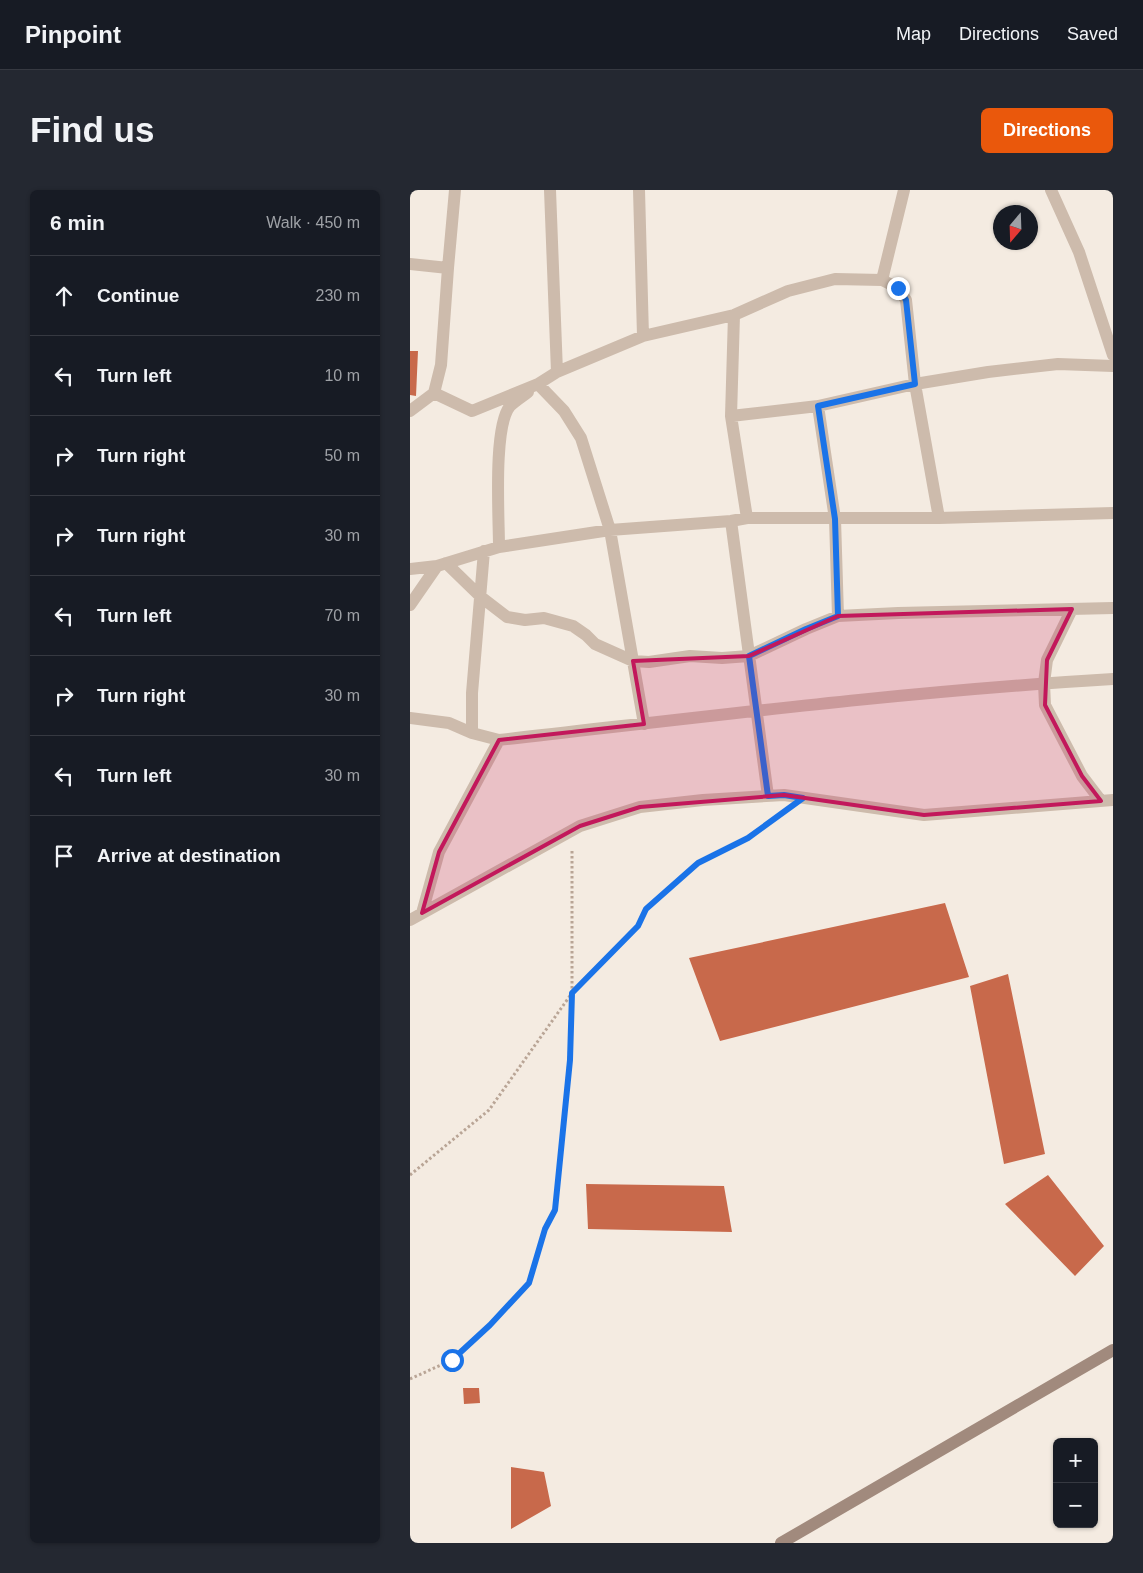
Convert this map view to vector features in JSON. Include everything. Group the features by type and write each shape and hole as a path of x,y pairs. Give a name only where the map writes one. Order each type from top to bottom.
{"main road":[{"path":"781,1543 1113,1350"}],"street":[{"path":"410,411 434,393 441,365 455,190"},
{"path":"550,190 557,372"},
{"path":"639,190 643,336"},
{"path":"882,280 904,190"},
{"path":"1051,190 1079,252 1113,355"},
{"path":"410,264 448,268"},
{"path":"498,547 499,443 503,422 510,407 538,384 557,372 643,336 734,315 788,291 835,279 882,280 898,288 906,300 915,384 939,518"},
{"path":"734,315 731,416 747,518"},
{"path":"731,416 818,406 915,384 988,372 1058,364 1113,366"},
{"path":"434,393 472,411 538,384"},
{"path":"538,384 564,411 580,438 610,530 644,724"},
{"path":"818,406 835,519 838,616"},
{"path":"410,569 441,565 498,547 610,530 731,521 747,518 939,518 1113,513"},
{"path":"731,521 768,796"},
{"path":"472,733 472,693 484,551"},
{"path":"441,565 507,617 525,620 544,618 573,626 586,634 595,644 633,661 649,662 690,656 722,658 749,656 838,616 1113,608"},
{"path":"410,605 441,565"},
{"path":"1072,609 1047,660 1044,683 1045,705 1082,776 1107,801"},
{"path":"410,718 449,723 472,733 499,740 756,711 1044,683 1113,679"},
{"path":"422,913 439,852 499,740"},
{"path":"410,920 580,826 640,807 703,800 784,795 924,816 1107,801"}],"path":[{"path":"410,1175 489,1110 572,993 638,926 646,909 698,863 748,838 803,798"},
{"path":"410,1379 452,1360 490,1325 529,1283 545,1229 555,1210 570,1060 572,831"}],"highlighted area":[{"path":"1072,609 1047,660 1045,705 1082,776 1101,801 924,815 784,795 640,807 580,826 422,913 439,852 499,740 644,724 633,661 749,656 838,616"}],"building":[{"path":"410,351 418,351 416,396 410,395"},
{"path":"945,903 969,977 720,1041 689,958"},
{"path":"1008,974 1045,1154 1004,1164 970,986"},
{"path":"1048,1175 1104,1246 1075,1276 1005,1204"},
{"path":"586,1184 724,1186 732,1232 588,1229"},
{"path":"463,1388 479,1388 480,1403 464,1404"},
{"path":"511,1467 544,1472 551,1506 511,1529"}],"route":[{"path":"452,1360 490,1325 529,1283 545,1229 555,1210 570,1060 572,993 638,926 646,909 698,863 748,838 803,798 784,795 768,796 749,656 838,616 835,519 818,406 915,384 906,300 898,288"}]}
